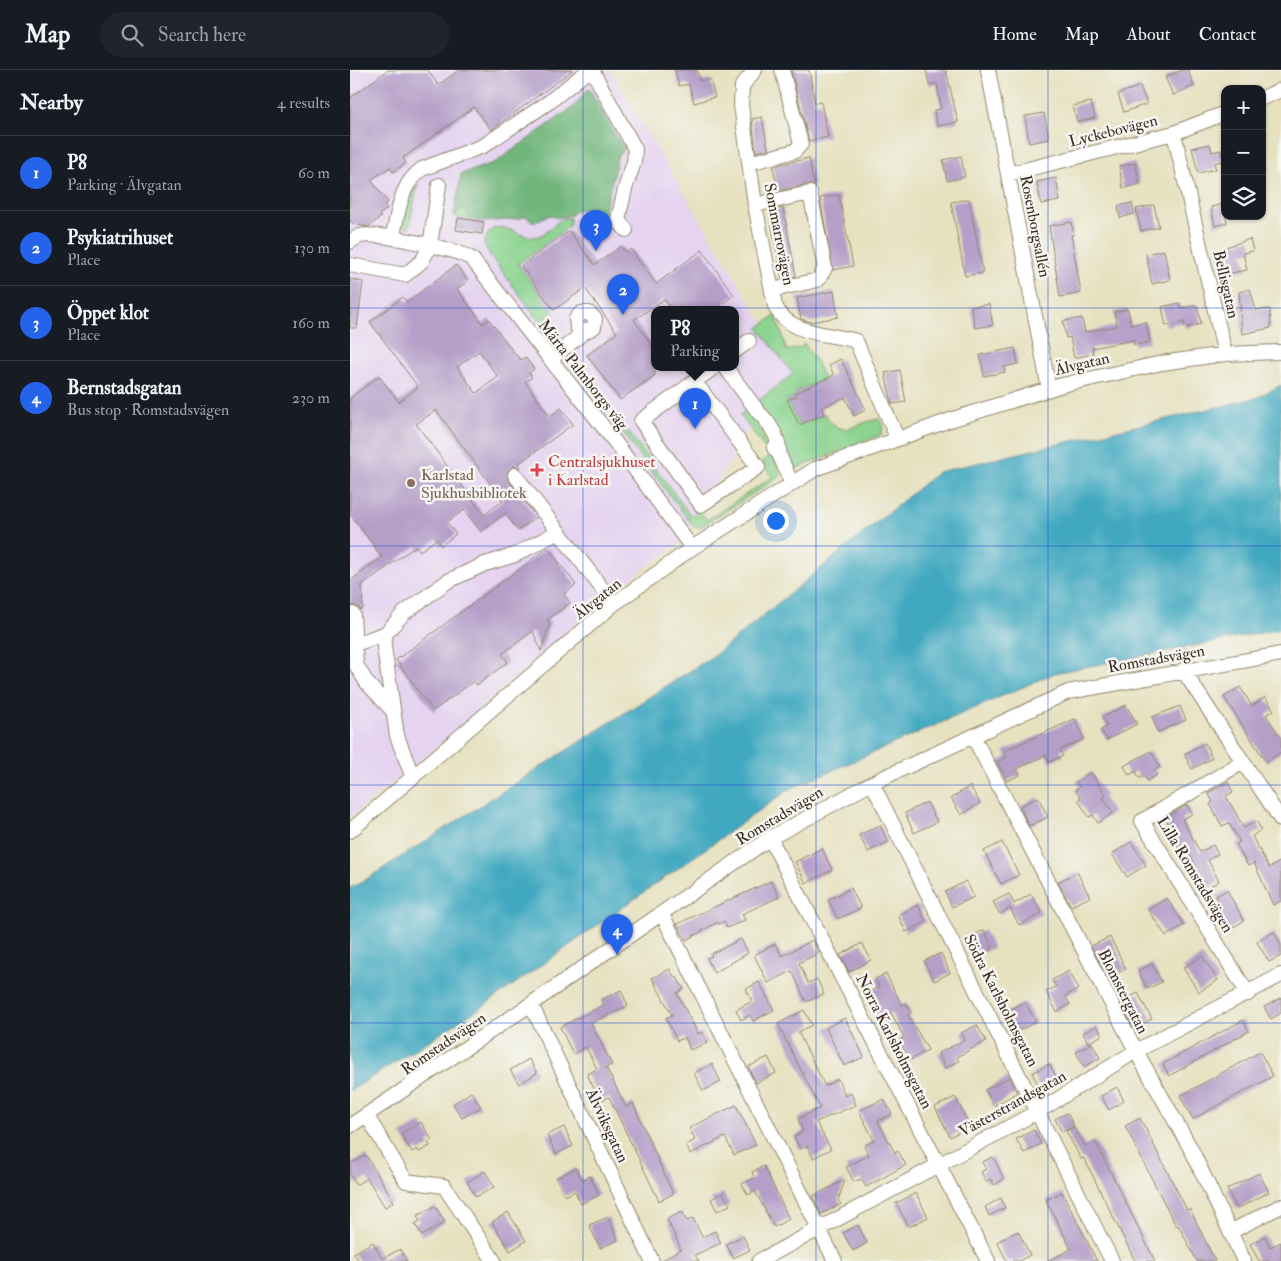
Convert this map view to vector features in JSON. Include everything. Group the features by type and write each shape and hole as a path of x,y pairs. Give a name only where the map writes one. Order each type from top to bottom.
{"street":[{"path":"392,238 404,190 414,175 422,170 483,146 549,102 590,70 635,149 634,162 624,189 618,220 626,230"},
{"name":"Sommarrovägen","path":"755,70 742,86 740,96 756,204 778,311 783,319 792,326 856,340 896,438"},
{"path":"749,163 795,151 801,144 782,70"},
{"name":"Rosenborgsallén","path":"988,70 1049,389"},
{"path":"1266,96 1281,90"},
{"name":"Lyckebovägen","path":"1008,174 1174,133 1221,114"},
{"name":"Bellisgatan","path":"1174,133 1225,354"},
{"path":"350,265 405,275 422,261 430,246 439,185"},
{"path":"756,204 810,193 825,268 818,280 773,290"},
{"name":"Märta Palmborgs väg","path":"350,242 360,236 392,238 455,250 472,259 551,359 692,548"},
{"path":"551,359 584,332"},
{"path":"739,348 748,341"},
{"name":"Älvgatan","path":"350,831 614,604 692,548 791,482 815,469 896,438 1049,389 1162,362 1225,354 1281,352"},
{"path":"695,382 758,467 701,505 641,421 709,371"},
{"path":"728,371 759,414 760,421 779,454 791,482"},
{"path":"515,475 614,604"},
{"path":"356,644 386,632 404,613 448,581 485,564 515,555 558,532"},
{"path":"353,614 356,644 355,658 360,673 393,711"},
{"path":"386,632 384,647 397,736 413,778"},
{"name":"Romstadsvägen","path":"350,1126 531,1004 770,838 872,783 1068,692 1281,654"},
{"path":"1183,670 1281,820"},
{"name":"Blomstergatan","path":"973,736 1136,1051 1192,1151 1244,1261"},
{"name":"Lilla Romstadsvägen","path":"1244,762 1142,821 1248,994"},
{"name":"Södra Karlsholmsgatan","path":"872,783 1039,1111 1112,1261"},
{"name":"Norra Karlsholmsgatan","path":"770,838 988,1261"},
{"path":"662,914 835,1261"},
{"name":"Västerstrandsgatan","path":"759,1261 938,1163 1039,1111 1136,1051 1248,994 1281,975"},
{"name":"Älvviksgatan","path":"531,1004 652,1261"},
{"path":"367,1116 406,1181 444,1186 494,1261"},
{"path":"1230,1232 1281,1206"}],"shaded area":[{"name":"Centralsjukhuset i Karlstad","path":"350,70 610,70 758,316 800,375 766,399 683,540 606,597 417,764 350,817"}],"green space":[{"path":"589,88 624,150 618,155 604,214 582,209 574,211 571,215 557,218 550,215 533,222 526,216 500,221 471,220 463,208 460,208 458,214 454,214 461,174 496,162 573,107"},
{"path":"418,182 409,228 403,227 406,203"},
{"path":"460,208 467,211 471,220 453,217"},
{"path":"570,218 570,225 567,228 518,264 553,312 547,317 562,337 555,341 491,257 484,244 488,234 493,229 499,227 533,237 544,234 561,220"},
{"path":"776,315 787,351 802,347 804,343 817,363 824,379 795,392 797,396 787,400 799,425 825,414 837,427 843,429 879,419 883,426 882,434 793,470 783,445 758,401 793,374 758,328"},
{"path":"748,408 767,442 781,476 701,527 694,527 621,429 624,426 691,516 699,510 707,520 772,477 762,461 770,455 740,415"}],"water":[{"path":"1281,385 1281,629 1055,673 790,789 485,1005 350,1091 350,888 716,654 938,472 1256,398"}],"building":[{"path":"388,70 428,70 438,85 459,70 573,70 491,130 474,107 403,158 406,163 393,172 390,167 371,180 388,202 384,205 387,209 379,215 381,217 368,227 353,224 350,220 350,98"},
{"path":"675,70 697,70 700,81 710,79 715,97 694,103 689,84 679,86"},
{"path":"791,70 809,70 815,103 821,102 828,137 809,141"},
{"path":"926,70 946,70 958,122 937,126 934,110 941,109 937,84 929,85"},
{"path":"1182,70 1188,70 1194,86 1173,95 1165,77"},
{"path":"1140,86 1147,104 1124,112 1118,94"},
{"path":"1091,102 1095,118 1077,122 1073,106"},
{"path":"1044,113 1049,139 1029,143 1025,116"},
{"path":"762,117 768,149 756,152 752,119"},
{"path":"1210,144 1212,152 1221,150 1221,161 1214,163 1216,169 1198,173 1192,148"},
{"path":"961,156 965,177 947,181 943,160"},
{"path":"809,158 814,186 808,184 778,191 773,166"},
{"path":"1135,163 1140,184 1123,188 1119,166"},
{"path":"1056,178 1060,201 1041,204 1037,182"},
{"path":"839,195 853,266 833,270 820,198"},
{"path":"969,199 983,273 965,276 951,202"},
{"path":"1132,203 1134,214 1120,218 1118,206"},
{"path":"1221,204 1221,220 1226,220 1227,223 1215,226 1211,207"},
{"path":"1154,205 1159,227 1141,231 1136,209"},
{"path":"783,208 796,276 782,279 769,211"},
{"path":"458,218 484,222 482,234 456,230"},
{"path":"1071,222 1074,235 1071,235 1081,293 1060,297 1049,226"},
{"path":"569,231 595,265 621,246 626,252 631,249 656,284 702,250 734,295 719,306 669,306 664,299 651,306 651,308 634,320 651,343 651,371 655,371 655,375 620,400 587,355 617,333 585,288 554,310 521,266"},
{"path":"1250,239 1253,251 1243,253 1247,270 1226,274 1220,249"},
{"path":"1164,250 1170,280 1152,284 1146,254"},
{"path":"456,265 468,281 457,289 483,324 489,319 514,353 521,360 525,357 534,369 529,373 532,377 525,382 533,393 550,416 561,408 573,424 518,464 521,469 513,466 507,472 508,480 536,517 518,531 505,513 481,532 464,510 447,522 456,534 441,546 437,539 420,551 416,546 362,585 363,609 361,610 356,606 350,606 350,581 382,557 350,514 350,398 379,376 399,402 418,387 370,322 403,297 407,302","holes":["479,351 498,377 476,393 457,367","436,410 503,501 484,515 416,424"]},
{"path":"350,279 363,282 357,328 350,328"},
{"path":"1250,289 1256,310 1270,309 1271,328 1242,334 1239,292"},
{"path":"834,291 838,317 811,322 801,319 797,298"},
{"path":"1179,303 1181,308 1197,305 1201,324 1185,328 1184,322 1166,326 1162,307"},
{"path":"989,304 993,325 975,328 971,307"},
{"path":"1128,309 1131,325 1146,322 1150,342 1134,345 1134,340 1092,348 1093,354 1074,358 1070,337 1066,338 1063,321 1082,318 1085,332 1117,326 1114,312"},
{"path":"1015,348 1018,364 1004,367 1005,372 984,376 980,355"},
{"path":"841,359 866,410 854,416 845,397 821,408 824,414 799,425 787,400 797,396 795,393 834,375 829,365"},
{"path":"900,370 906,402 892,404 885,373"},
{"path":"548,548 576,585 564,594 570,603 547,620 550,623 541,651 533,631 502,654 508,662 477,685 474,681 433,711 396,660"},
{"path":"1240,687 1252,706 1265,697 1274,710 1266,715 1281,738 1281,752 1266,762 1224,697"},
{"path":"1126,705 1137,724 1107,740 1101,730 1107,726 1102,718"},
{"path":"1180,706 1186,720 1158,732 1152,717"},
{"path":"1075,719 1084,739 1060,750 1063,756 1049,762 1046,755 1017,769 1020,775 1007,781 997,762 1007,757 1004,751"},
{"path":"1205,743 1212,758 1192,769 1184,754"},
{"path":"1151,751 1160,767 1154,770 1157,775 1147,781 1144,776 1139,778 1136,771 1129,775 1124,766"},
{"path":"1091,772 1106,796 1103,797 1113,813 1098,823 1093,815 1089,817 1078,800 1081,798 1075,790 1080,787 1076,782"},
{"path":"1228,782 1233,792 1226,796 1244,828 1257,821 1261,830 1252,836 1269,868 1281,861 1281,901 1273,905 1254,863 1248,866 1236,844 1240,842 1229,823 1222,826 1210,804 1213,802 1208,793"},
{"path":"970,786 980,803 961,815 951,798"},
{"path":"1038,797 1048,817 1029,826 1020,806"},
{"path":"927,802 937,822 914,833 905,813"},
{"path":"1187,805 1192,814 1182,819 1200,852 1213,845 1218,854 1208,860 1219,881 1204,890 1192,868 1196,866 1185,846 1179,850 1167,827 1170,826 1165,818"},
{"path":"880,825 888,842 868,852 859,835"},
{"path":"1002,842 1019,875 1001,884 984,851"},
{"path":"1131,842 1146,865 1127,877 1112,854"},
{"path":"822,848 832,870 806,883 795,862"},
{"path":"1077,872 1090,897 1071,906 1058,882"},
{"path":"771,881 779,897 742,914 745,920 727,928 724,921 719,924 718,922 686,940 677,924"},
{"path":"966,881 974,897 952,907 945,892"},
{"path":"851,888 861,908 838,919 828,900"},
{"path":"1227,890 1244,921 1228,930 1216,908 1221,905 1216,896"},
{"path":"1009,894 1014,904 1031,894 1042,913 1019,925 1010,908 1000,914 993,902"},
{"path":"1167,898 1184,925 1166,936 1148,910"},
{"path":"918,905 926,922 906,932 898,915"},
{"path":"984,930 993,948 976,956 968,938"},
{"path":"1274,932 1281,945 1281,956 1269,962 1257,942"},
{"path":"1110,937 1126,969 1108,978 1091,946"},
{"path":"741,939 748,953 714,973 707,958 712,956 711,954"},
{"path":"813,940 819,953 799,963 808,983 817,979 824,994 806,1002 792,971 768,983 754,955 775,944 782,956"},
{"path":"862,943 871,960 849,972 840,955"},
{"path":"941,953 950,973 934,981 924,961"},
{"path":"1202,956 1218,980 1199,992 1183,968"},
{"path":"1152,964 1162,982 1147,989 1138,971"},
{"path":"670,969 684,989 677,993 698,1034 702,1032 707,1043 690,1050 685,1037 677,1041 666,1018 672,1015 652,978"},
{"path":"1069,971 1079,989 1065,996 1070,1004 1057,1012 1046,992 1056,987 1052,980"},
{"path":"886,974 902,1005 906,1003 911,1013 908,1015 928,1050 910,1060 899,1040 904,1037 891,1013 881,1018 868,993 879,987 875,979"},
{"path":"759,982 774,1010 753,1021 750,1015 741,1020 736,1010 752,1001 746,989"},
{"path":"621,990 628,1006 591,1023 612,1065 606,1067 626,1107 633,1103 673,1194 659,1201 609,1097 600,1101 587,1074 597,1069 586,1047 573,1054 560,1027 604,1005 601,1000"},
{"path":"1138,993 1152,1019 1134,1028 1120,1002"},
{"path":"1281,998 1281,1013 1271,1019 1264,1007"},
{"path":"1025,1002 1036,1022 1016,1032 1006,1012"},
{"path":"804,1010 812,1025 798,1032 825,1086 838,1079 845,1096 851,1093 856,1105 816,1122 831,1149 813,1158 807,1146 800,1149 794,1137 803,1131 798,1119 820,1108 778,1024"},
{"path":"845,1018 864,1057 844,1066 826,1028"},
{"path":"1243,1020 1249,1031 1169,1076 1163,1064"},
{"path":"977,1025 986,1041 957,1057 959,1061 945,1068 938,1053 965,1040 961,1033"},
{"path":"1097,1026 1102,1035 1088,1043 1083,1033"},
{"path":"1092,1043 1100,1058 1084,1067 1076,1052"},
{"path":"1260,1052 1273,1076 1193,1119 1180,1096"},
{"path":"768,1057 776,1073 756,1083 748,1067"},
{"path":"529,1059 537,1073 519,1084 510,1070"},
{"path":"712,1064 721,1082 703,1091 694,1073"},
{"path":"1049,1064 1057,1078 1040,1088 1032,1073"},
{"path":"1009,1077 1017,1093 994,1106 985,1090"},
{"path":"1117,1087 1124,1101 1109,1110 1101,1096"},
{"path":"471,1092 481,1107 462,1118 453,1104"},
{"path":"955,1097 970,1126 950,1137 935,1107"},
{"path":"884,1099 892,1114 878,1121 895,1153 898,1151 906,1165 866,1187 861,1179 854,1182 846,1167 869,1155 864,1146 874,1140 859,1111"},
{"path":"736,1105 756,1145 734,1155 725,1137 690,1154 686,1145 695,1140 689,1128"},
{"path":"1067,1113 1074,1126 1062,1132 1055,1119"},
{"path":"1140,1118 1187,1210 1190,1209 1215,1261 1197,1261 1178,1225 1176,1226 1125,1126"},
{"path":"421,1122 432,1140 428,1142 430,1146 419,1152 417,1149 412,1152 401,1134"},
{"path":"564,1127 573,1146 556,1154 547,1135"},
{"path":"1074,1127 1085,1146 1095,1141 1155,1261 1135,1261 1084,1158 1081,1159 1066,1131"},
{"path":"1034,1130 1041,1144 1024,1153 1016,1139"},
{"path":"366,1155 394,1202 385,1207 367,1178 356,1185 350,1174 350,1164"},
{"path":"993,1157 1004,1179 994,1185 991,1179 986,1182 981,1172 986,1169 982,1162"},
{"path":"764,1166 789,1219 774,1227 755,1191 748,1195 742,1184 754,1178 752,1172"},
{"path":"576,1168 582,1180 590,1176 599,1195 581,1204 575,1191 565,1196 556,1178"},
{"path":"485,1171 494,1187 476,1197 467,1182"},
{"path":"1259,1173 1269,1192 1237,1209 1227,1189"},
{"path":"845,1180 838,1200 841,1204 821,1214 813,1196"},
{"path":"1062,1192 1097,1261 1048,1261 1071,1249 1046,1200"},
{"path":"723,1193 730,1205 717,1211 711,1199"},
{"path":"916,1193 928,1217 909,1227 896,1203"},
{"path":"1001,1198 1005,1208 989,1216 985,1207"},
{"path":"435,1206 445,1222 422,1236 415,1224 420,1221 417,1216"},
{"path":"508,1212 526,1241 510,1251 492,1222"},
{"path":"682,1212 687,1221 693,1218 702,1237 715,1231 721,1243 695,1255 699,1261 661,1261 681,1249 667,1219"},
{"path":"608,1217 618,1240 600,1248 589,1225"},
{"path":"858,1225 867,1243 853,1251 843,1233"},
{"path":"1018,1231 1030,1255 1019,1261 1007,1261 997,1242"},
{"path":"743,1236 750,1250 733,1258 726,1244"},
{"path":"1265,1236 1270,1247 1281,1242 1281,1261 1259,1261 1250,1244"},
{"path":"373,1242 382,1259 400,1249 407,1261 359,1261 354,1253"}],"place":[{"name":"Öppet klot","path":"596,251"},
{"name":"Psykiatrihuset","path":"623,315"},
{"name":"P8","path":"695,429"},
{"name":"Centralsjukhuset i Karlstad","path":"537,470"},
{"name":"Karlstad Sjukhusbibliotek","path":"411,483"},
{"name":"Bernstadsgatan","path":"617,955"}]}
